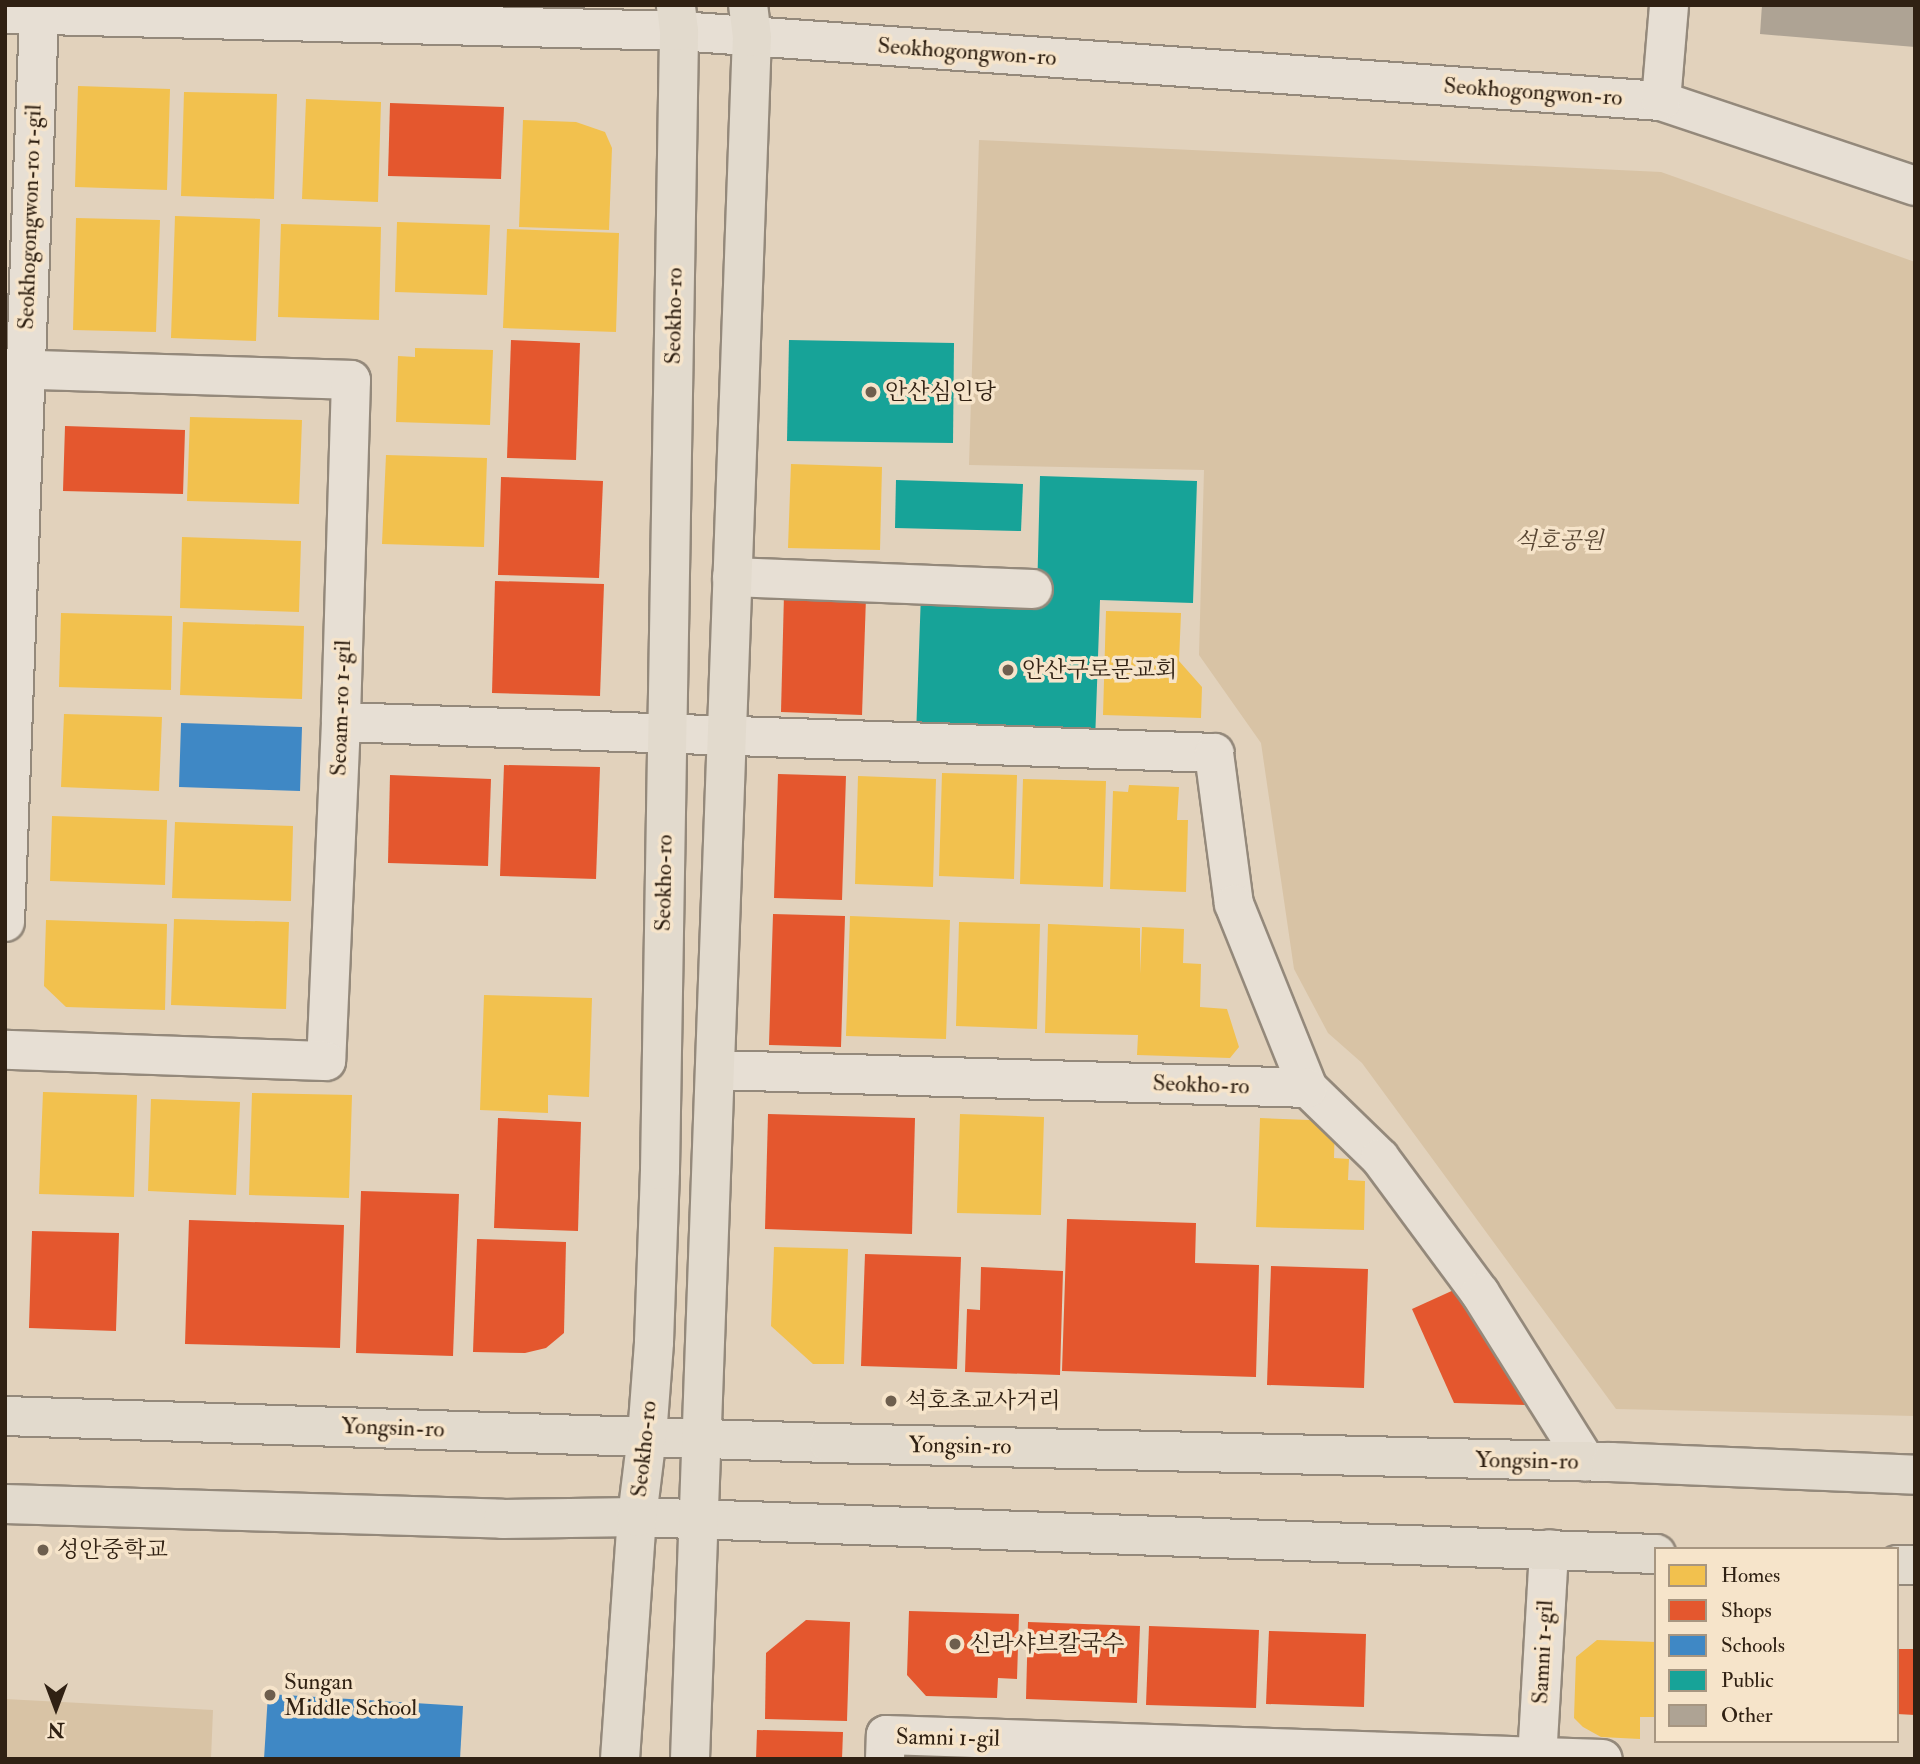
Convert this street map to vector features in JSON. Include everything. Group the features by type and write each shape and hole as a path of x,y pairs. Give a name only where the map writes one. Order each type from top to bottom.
{"main road":[{"name":"Seokho-ro","path":"620,1759 636,1517 648,1436 660,1171 678,18"},
{"path":"690,1759 717,1070 750,21"},
{"name":"Yongsin-ro","path":"5,1416 1586,1462 1915,1475"},
{"path":"5,1504 503,1519 636,1517 1654,1554"}],"street":[{"path":"1661,101 1669,5"},
{"name":"Seokhogongwon-ro","path":"22,14 678,18 750,21 1661,101 1915,186"},
{"name":"Seokhogongwon-ro 1-gil","path":"5,922 22,14"},
{"name":"Seoam-ro 1-gil","path":"5,1051 326,1061 341,722 351,380 15,369"},
{"path":"732,577 1033,589"},
{"path":"341,722 1214,753 1234,904 1308,1088 1380,1158 1480,1293 1586,1462"},
{"name":"Seokho-ro","path":"717,1070 1308,1088"},
{"name":"Samni 1-gil","path":"1537,1758 1549,1549"},
{"name":"Samni 1-gil","path":"885,1759 886,1735 1603,1759"}],"green space":[{"name":"석호공원","path":"979,140 1661,172 1915,262 1915,1416 1616,1409 1362,1063 1328,1033 1294,969 1261,743 1199,655 1204,470 969,465"},
{"path":"5,1699 213,1710 211,1759 5,1759"}],"building: Homes":[{"path":"78,86 170,89 167,190 75,187"},
{"path":"184,92 277,94 274,199 181,196"},
{"path":"306,99 381,102 378,202 302,199"},
{"path":"523,120 576,122 605,132 612,148 609,230 519,227"},
{"path":"175,216 260,219 256,341 171,338"},
{"path":"76,218 160,220 156,332 73,330"},
{"path":"397,222 490,225 487,295 395,292"},
{"path":"281,224 381,227 379,320 278,317"},
{"path":"507,229 619,233 616,332 503,328"},
{"path":"415,348 493,350 490,425 396,422 398,356 415,357"},
{"path":"190,417 302,420 299,504 187,501"},
{"path":"386,455 487,458 484,547 382,544"},
{"path":"791,464 882,467 880,550 788,548"},
{"path":"182,537 301,541 299,612 180,608"},
{"path":"1106,611 1181,613 1179,661 1202,687 1201,718 1103,715"},
{"path":"61,613 172,616 171,690 59,687"},
{"path":"183,622 304,626 302,699 180,695"},
{"path":"64,714 162,717 159,791 61,787"},
{"path":"942,773 1017,775 1014,879 939,876"},
{"path":"858,776 936,779 933,887 855,884"},
{"path":"1023,779 1106,781 1103,887 1020,884"},
{"path":"1129,785 1179,787 1177,820 1188,820 1186,892 1110,889 1113,791 1128,792"},
{"path":"52,816 167,820 165,885 50,881"},
{"path":"175,822 293,826 291,901 172,898"},
{"path":"850,916 950,920 946,1039 846,1036"},
{"path":"174,919 289,922 286,1009 171,1005"},
{"path":"46,920 167,924 165,1010 66,1007 44,986"},
{"path":"959,922 1040,924 1037,1029 956,1026"},
{"path":"1048,924 1140,928 1140,974 1142,927 1184,929 1183,963 1201,964 1200,1007 1227,1009 1239,1047 1230,1058 1137,1055 1138,1035 1045,1033"},
{"path":"484,995 592,998 589,1097 548,1095 548,1113 480,1110"},
{"path":"43,1092 137,1095 134,1197 39,1194"},
{"path":"252,1093 352,1095 349,1198 249,1195"},
{"path":"151,1099 240,1102 236,1195 148,1191"},
{"path":"960,1114 1044,1117 1041,1215 957,1213"},
{"path":"1260,1118 1335,1121 1334,1158 1349,1159 1348,1180 1365,1181 1364,1230 1256,1227"},
{"path":"774,1247 848,1249 844,1364 813,1364 771,1326"},
{"path":"1597,1640 1654,1642 1654,1717 1640,1717 1640,1739 1601,1737 1583,1727 1574,1718 1576,1657"}],"building: Shops":[{"path":"390,103 504,107 501,179 388,176"},
{"path":"511,340 580,343 576,460 507,458"},
{"path":"65,426 185,430 183,494 63,491"},
{"path":"501,477 603,481 599,578 498,575"},
{"path":"495,581 604,584 600,696 492,693"},
{"path":"784,594 866,597 862,715 781,712"},
{"path":"504,765 600,767 596,879 500,876"},
{"path":"778,774 846,776 842,900 774,898"},
{"path":"390,775 491,779 488,866 388,863"},
{"path":"773,914 845,916 841,1047 769,1045"},
{"path":"768,1114 915,1118 912,1234 765,1229"},
{"path":"498,1118 581,1122 578,1231 494,1228"},
{"path":"361,1191 459,1194 453,1356 356,1353"},
{"path":"1067,1219 1196,1223 1195,1263 1259,1265 1256,1377 1062,1371"},
{"path":"189,1220 344,1225 340,1348 185,1344"},
{"path":"32,1231 119,1233 116,1331 29,1328"},
{"path":"477,1239 566,1242 564,1333 546,1348 525,1353 473,1352"},
{"path":"865,1254 961,1257 957,1369 861,1366"},
{"path":"1271,1266 1368,1269 1364,1388 1267,1385"},
{"path":"981,1267 1063,1271 1060,1375 965,1372 967,1309 980,1310"},
{"path":"1456,1289 1528,1405 1454,1403 1412,1309"},
{"path":"909,1611 1019,1614 1017,1679 998,1678 997,1698 926,1696 907,1675"},
{"path":"806,1620 850,1622 847,1721 765,1719 766,1653"},
{"path":"1028,1622 1140,1626 1137,1703 1026,1699"},
{"path":"1149,1626 1259,1630 1256,1708 1146,1705"},
{"path":"1269,1631 1366,1634 1364,1707 1266,1704"},
{"path":"1899,1649 1915,1649 1915,1715 1899,1714"},
{"path":"757,1730 843,1732 842,1759 756,1759"}],"building: Schools":[{"path":"181,723 302,727 300,791 179,787"},
{"path":"268,1694 463,1706 460,1759 264,1759"}],"building: Public":[{"name":"안산심인당","path":"789,340 954,343 953,443 787,441"},
{"name":"안산구로문교회","path":"1040,476 1197,481 1193,603 1100,600 1095,742 916,736 921,593 1037,596"},
{"path":"896,480 1023,484 1021,531 895,528"}],"building: Other":[{"path":"1762,5 1915,5 1915,47 1760,34"}],"place":[{"name":"안산심인당","path":"871,392"},
{"name":"안산구로문교회","path":"1008,670"},
{"name":"석호초교사거리","path":"891,1401"},
{"name":"성안중학교","path":"43,1550"},
{"name":"신라샤브칼국수","path":"955,1644"},
{"name":"Sungan Middle School","path":"270,1695"}]}
